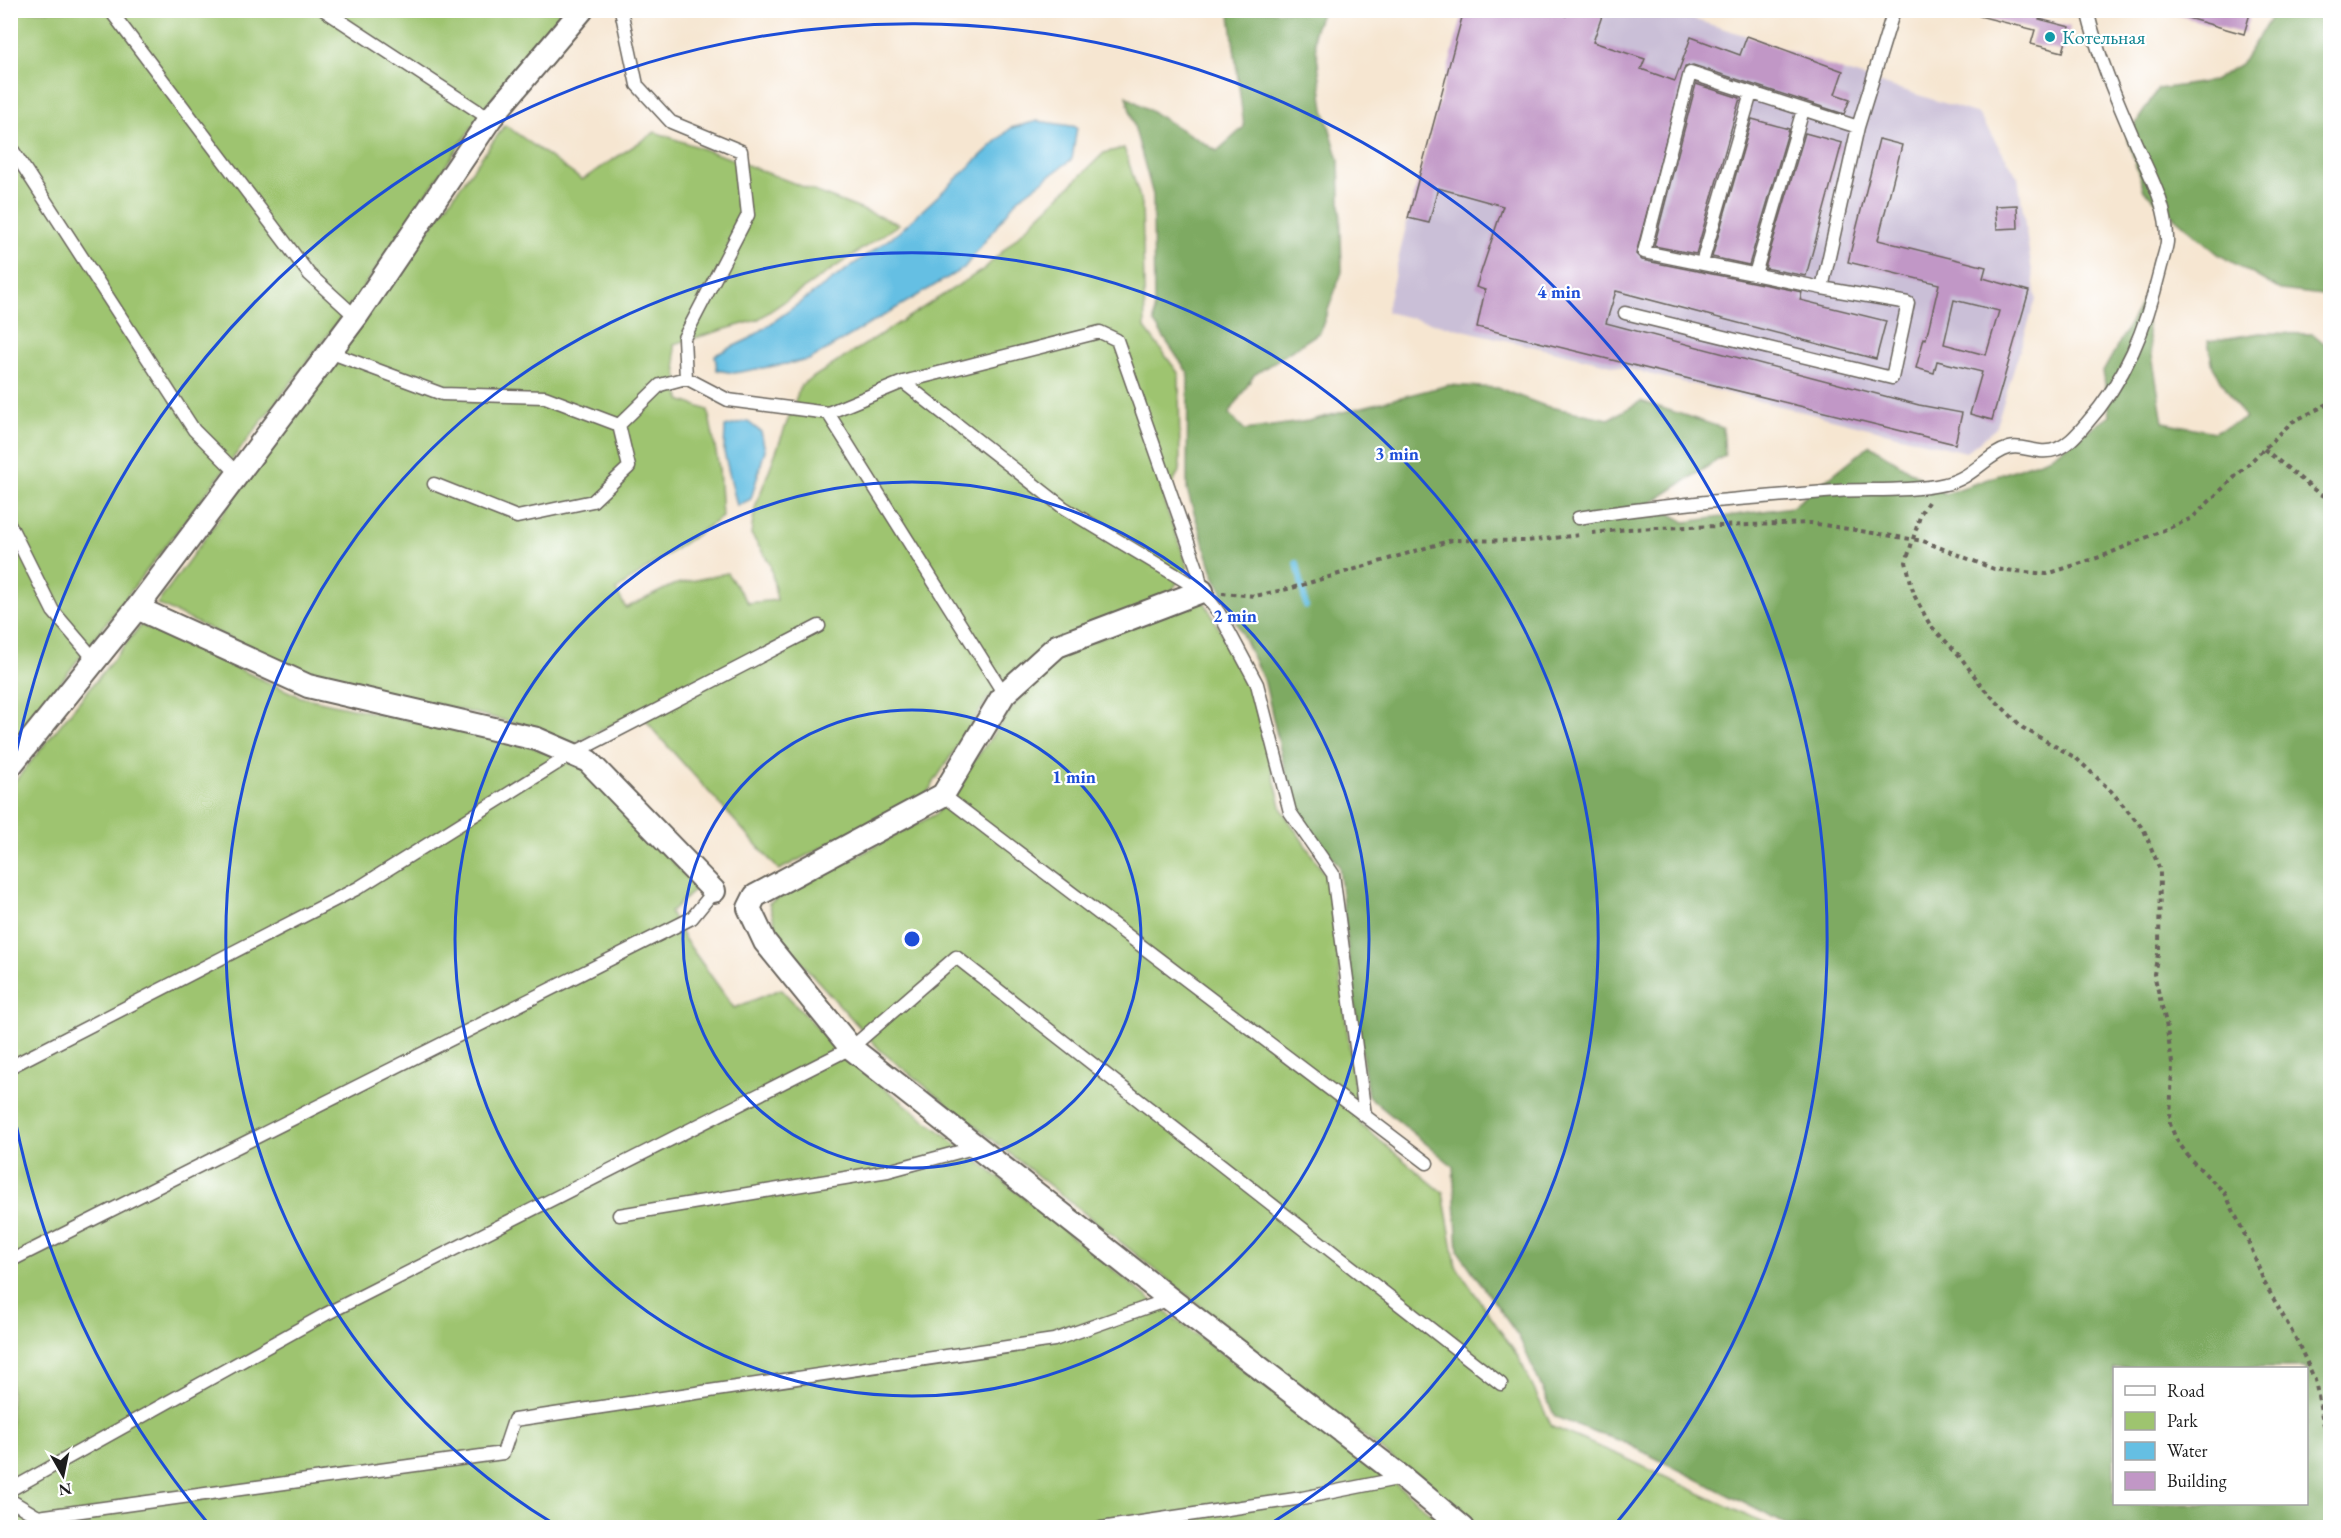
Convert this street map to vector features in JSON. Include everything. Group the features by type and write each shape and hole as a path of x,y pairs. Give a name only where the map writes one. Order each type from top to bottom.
{"street":[{"path":"12,761 137,608 356,317 490,119 582,10"},
{"path":"1202,591 1057,645 1004,694 944,795 755,896 749,908 765,942 851,1048 1463,1527"},
{"path":"137,608 308,687 537,739 588,761 714,891"}],"lane":[{"path":"110,10 309,274 356,317"},
{"path":"324,10 490,119"},
{"path":"621,10 637,85 671,122 741,151 748,215 684,338 686,378"},
{"path":"1822,288 1858,127 1894,10"},
{"path":"1578,518 1615,512 1782,496 1843,491 1905,490 1948,484 1967,476 2000,452 2012,447 2044,453 2071,441 2096,413 2122,377 2141,336 2167,242 2161,196 2109,82 2093,38 2087,10"},
{"path":"1626,313 1892,378 1908,303 1644,252 1690,73 1858,127"},
{"path":"1702,263 1751,93"},
{"path":"1755,274 1803,110"},
{"path":"10,146 194,430 237,474"},
{"path":"619,425 660,385 686,378 728,400 828,413 903,382 1100,332 1117,340 1198,571 1202,591"},
{"path":"329,352 442,394 545,397 619,425"},
{"path":"903,382 1064,508 1202,591 1219,613 1257,684 1290,812 1333,874 1365,1115"},
{"path":"828,413 1004,694"},
{"path":"434,484 517,517 593,501 629,467 619,425"},
{"path":"10,525 53,611 95,660"},
{"path":"10,1067 358,888 572,754 819,626"},
{"path":"944,795 1427,1163"},
{"path":"10,1261 692,918 714,891"},
{"path":"10,1490 326,1314 851,1048 956,957 1501,1384"},
{"path":"619,1215 888,1172 977,1147"},
{"path":"10,1500 38,1517 503,1453 514,1420 1054,1340 1170,1299"},
{"path":"1101,1527 1302,1498 1403,1478"}],"path":[{"path":"1202,591 1255,596 1314,583 1452,540 1526,541 1628,529 1811,523 1923,541 1994,570 2047,574 2103,556 2192,518 2292,422 2331,403"},
{"path":"2264,449 2317,492 2331,499"},
{"path":"1948,484 1932,495 1922,513 1906,562 1914,595 1930,625 1959,655 1984,688 2023,728 2076,758 2111,791 2144,830 2160,870 2159,949 2154,974 2166,1023 2172,1063 2170,1124 2176,1139 2191,1160 2225,1193 2252,1250 2264,1282 2296,1339 2315,1380 2323,1422 2331,1437"}],"shaded area":[{"path":"1464,10 1667,11 1978,114 2018,177 2036,299 1995,429 1966,452 1386,312 1408,218"}],"green space":[{"path":"11,11 562,11 487,105 354,301 11,747"},
{"path":"1233,11 1322,11 1314,32 1324,109 1339,160 1342,272 1320,332 1254,375 1229,414 1245,430 1308,421 1448,385 1498,388 1545,406 1609,419 1641,401 1723,428 1725,455 1651,503 1685,522 1792,507 1870,445 1945,494 2048,458 2110,415 2103,372 2143,300 2163,422 2214,432 2245,419 2213,367 2208,341 2260,333 2313,334 2330,348 2330,1527 1791,1527 1628,1444 1555,1417 1519,1337 1458,1251 1453,1166 1368,1096 1351,980 1339,866 1293,806 1265,683 1213,573 1187,490 1188,373 1154,323 1153,195 1126,96 1217,151 1244,127 1230,15"},
{"path":"2271,11 2330,11 2330,296 2280,290 2218,254 2144,191 2127,137 2158,89 2213,81 2241,64 2272,16"},
{"path":"505,125 582,180 655,132 899,224 757,320 674,344 680,400 708,410 719,468 722,517 616,590 626,608 673,585 727,573 748,603 777,600 770,564 751,534 755,508 801,385 984,269 1104,153 1124,148 1142,204 1145,328 1179,374 1180,469 1164,502 1188,567 1171,592 989,697 927,793 779,870 655,732 639,711 570,746 524,725 303,673 157,604"},
{"path":"1204,601 1251,686 1282,810 1328,879 1359,1123 1443,1193 1456,1266 1519,1358 1552,1427 1621,1456 1771,1527 1478,1527 881,1051 779,938 769,903 936,814 1015,704 1065,651"},
{"path":"141,625 301,697 533,747 583,768 697,888 670,912 684,938 734,1008 781,989 847,1059 1167,1313 1406,1492 1448,1528 11,1528 11,786"}],"water":[{"path":"1038,121 1077,127 1072,159 1017,200 964,268 809,360 734,373 717,370 715,355 749,339 899,232 1011,128"},
{"path":"747,421 761,432 765,450 751,499 737,506 724,452 725,427"}],"building":[{"path":"1464,10 1548,10 1566,16 1568,10 1604,10 1593,42 1645,59 1641,69 1675,81 1691,37 1740,55 1747,36 1843,71 1835,94 1850,99 1844,114 1693,65 1685,67 1636,254 1642,260 1802,292 1800,300 1886,321 1876,359 1616,291 1606,323 1919,405 1962,413 1955,444 1477,327 1485,290 1476,287 1503,206 1438,188 1429,223 1408,218"},
{"name":"Котельная","path":"1980,10 2042,10 2039,19 2070,27 2063,52 2031,44 2035,30 1979,16"},
{"path":"2177,10 2251,10 2244,34 2177,15"},
{"path":"1696,84 1740,98 1696,254 1654,246"},
{"path":"1752,119 1789,129 1749,265 1712,257"},
{"path":"1805,133 1842,143 1806,276 1765,268"},
{"path":"1879,139 1902,145 1878,240 1986,267 1983,278 2029,291 1992,420 1970,414 1982,372 1937,361 1934,373 1916,368 1924,338 1926,339 1939,284 1848,262","holes":["1954,300 1999,311 1986,355 1944,344"]},
{"path":"2017,205 2018,228 1997,229 1995,206"}],"waterway":[{"path":"1297,563 1306,606"}],"place":[{"name":"Котельная","path":"2050,37"}]}
